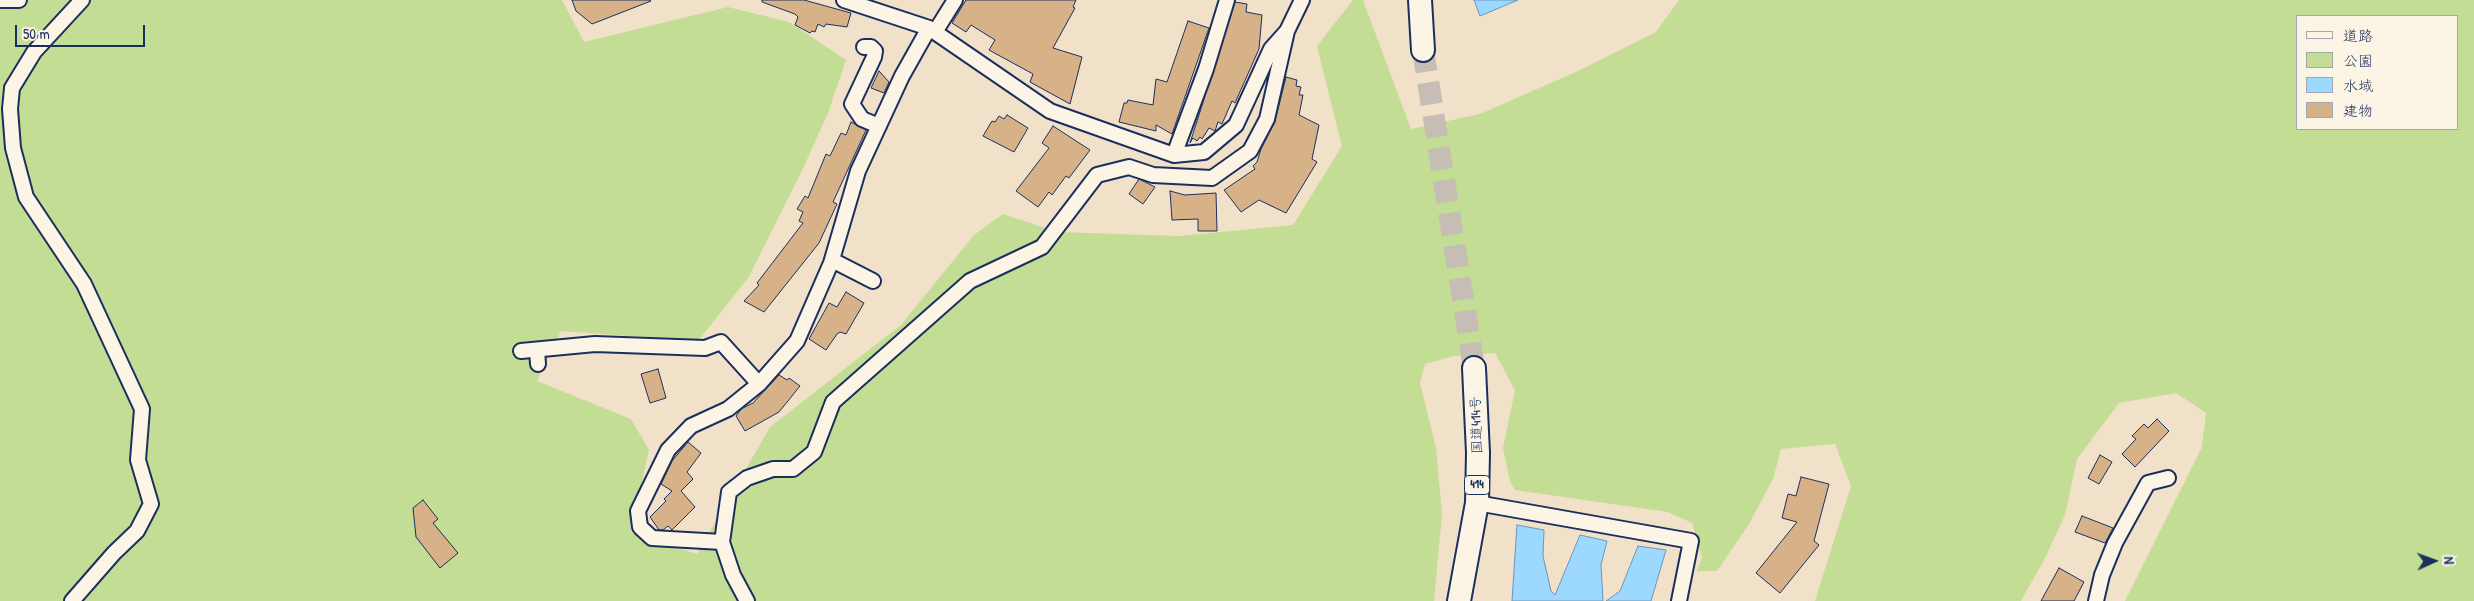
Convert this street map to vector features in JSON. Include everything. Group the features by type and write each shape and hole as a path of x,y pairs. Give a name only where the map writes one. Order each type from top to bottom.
{"highway":[{"path":"1420,0 1423,50"},
{"name":"国道414号","path":"1459,601 1477,503 1478,453 1474,368"}],"street":[{"path":"0,0 19,0"},
{"path":"72,601 114,553 137,531 151,504 138,460 142,409 84,284 26,197 13,148 10,109 12,88 34,52 82,0"},
{"path":"844,0 932,30 1050,111 1174,155 1204,152 1236,125 1271,49 1287,31"},
{"path":"722,542 652,538 640,527 638,510 668,450 691,426 728,409 758,384 797,341 832,260 858,171 902,76 932,30 955,0"},
{"path":"1174,155 1206,69 1227,0"},
{"path":"748,601 733,575 722,542 729,492 747,478 773,469 793,469 814,452 833,402 970,281 1042,247 1097,175 1129,167 1153,175 1212,178 1250,151 1267,119 1287,31 1299,2"},
{"path":"864,47 871,47 875,51 874,57 852,104 862,119 879,126"},
{"path":"832,260 873,281"},
{"path":"521,351 595,344 705,348 721,342 758,384"},
{"path":"537,350 538,364"},
{"path":"2096,601 2102,575 2115,543 2148,483 2168,478"},
{"path":"1477,503 1691,541 1679,601"}],"green space":[{"path":"0,0 562,0 584,42 728,7 789,22 846,60 828,113 800,175 748,278 698,341 561,331 537,381 631,419 649,450 631,533 697,554 770,427 901,325 974,235 1003,214 1057,232 1179,236 1293,225 1342,146 1317,46 1353,0 1363,0 1411,129 1480,114 1576,72 1656,32 1679,0 2474,0 2474,601 2125,601 2202,447 2206,413 2176,393 2119,403 2077,459 2065,515 2044,560 2021,601 1815,601 1851,486 1835,444 1781,449 1773,479 1749,524 1717,571 1697,571 1702,557 1692,523 1668,512 1515,490 1510,481 1503,448 1515,390 1495,353 1454,356 1425,364 1420,383 1436,448 1442,514 1434,601 0,601"}],"water":[{"path":"1474,0 1518,0 1480,16"},
{"path":"1517,525 1544,530 1543,556 1551,591 1555,595 1580,535 1607,541 1601,565 1603,601 1512,601"},
{"path":"1638,546 1666,550 1651,601 1606,601 1620,591"}],"building":[{"path":"572,0 651,1 592,24 576,11"},
{"path":"762,0 804,0 851,13 847,27 826,24 824,27 818,24 815,32 812,31 810,33 795,25 798,17 795,14 762,2"},
{"path":"966,0 1076,0 1073,7 1075,8 1053,48 1082,57 1070,104 1030,82 1033,74 989,50 995,40 971,25 966,32 952,23"},
{"path":"1235,2 1247,4 1246,12 1262,15 1259,49 1235,103 1232,101 1222,124 1218,122 1215,131 1209,128 1202,139 1200,137 1197,141 1193,138 1190,143"},
{"path":"1188,21 1209,28 1172,134 1156,125 1156,131 1119,122 1124,103 1127,103 1128,100 1153,105 1156,79 1167,82"},
{"path":"879,71 889,82 884,93 871,88"},
{"path":"1286,77 1297,80 1296,86 1301,87 1299,95 1303,95 1299,115 1319,125 1312,159 1317,162 1286,213 1259,200 1241,212 1224,190 1255,169 1253,166 1257,162 1261,149 1275,121"},
{"path":"1007,115 1028,128 1014,152 983,136 992,121 995,122 999,116 1004,119"},
{"path":"851,122 866,130 833,202 837,204 819,243 764,312 744,301 759,285 757,283 803,223 799,221 803,212 797,209 805,196 808,198 826,154 830,156 841,133 846,135"},
{"path":"1053,126 1090,150 1069,178 1066,176 1052,195 1049,192 1038,207 1016,191 1049,148 1042,143"},
{"path":"1139,179 1155,187 1143,204 1129,194"},
{"path":"1170,191 1185,195 1216,193 1217,231 1198,231 1198,219 1172,220"},
{"path":"846,292 864,303 846,334 840,332 837,334 826,350 809,339 829,303 837,307"},
{"path":"658,369 666,398 650,403 641,374"},
{"path":"779,375 787,380 789,378 800,386 779,412 745,431 736,416 741,409 753,403"},
{"path":"2157,419 2169,431 2135,467 2122,454 2136,439 2132,436 2144,424 2148,428"},
{"path":"688,442 701,453 687,472 693,479 681,491 695,507 672,530 668,526 663,530 659,530 650,517 666,501 664,499 672,491 661,484 672,461"},
{"path":"2100,455 2112,462 2099,484 2088,478"},
{"path":"1801,477 1829,484 1814,541 1819,545 1780,593 1756,573 1797,522 1782,518 1788,494 1796,496"},
{"path":"423,500 438,519 433,523 458,553 440,568 416,537 413,508"},
{"path":"2082,516 2113,528 2105,543 2075,532"},
{"path":"2059,568 2084,582 2074,601 2041,601"}],"tunnel":[{"path":"1423,50 1474,368"}]}
